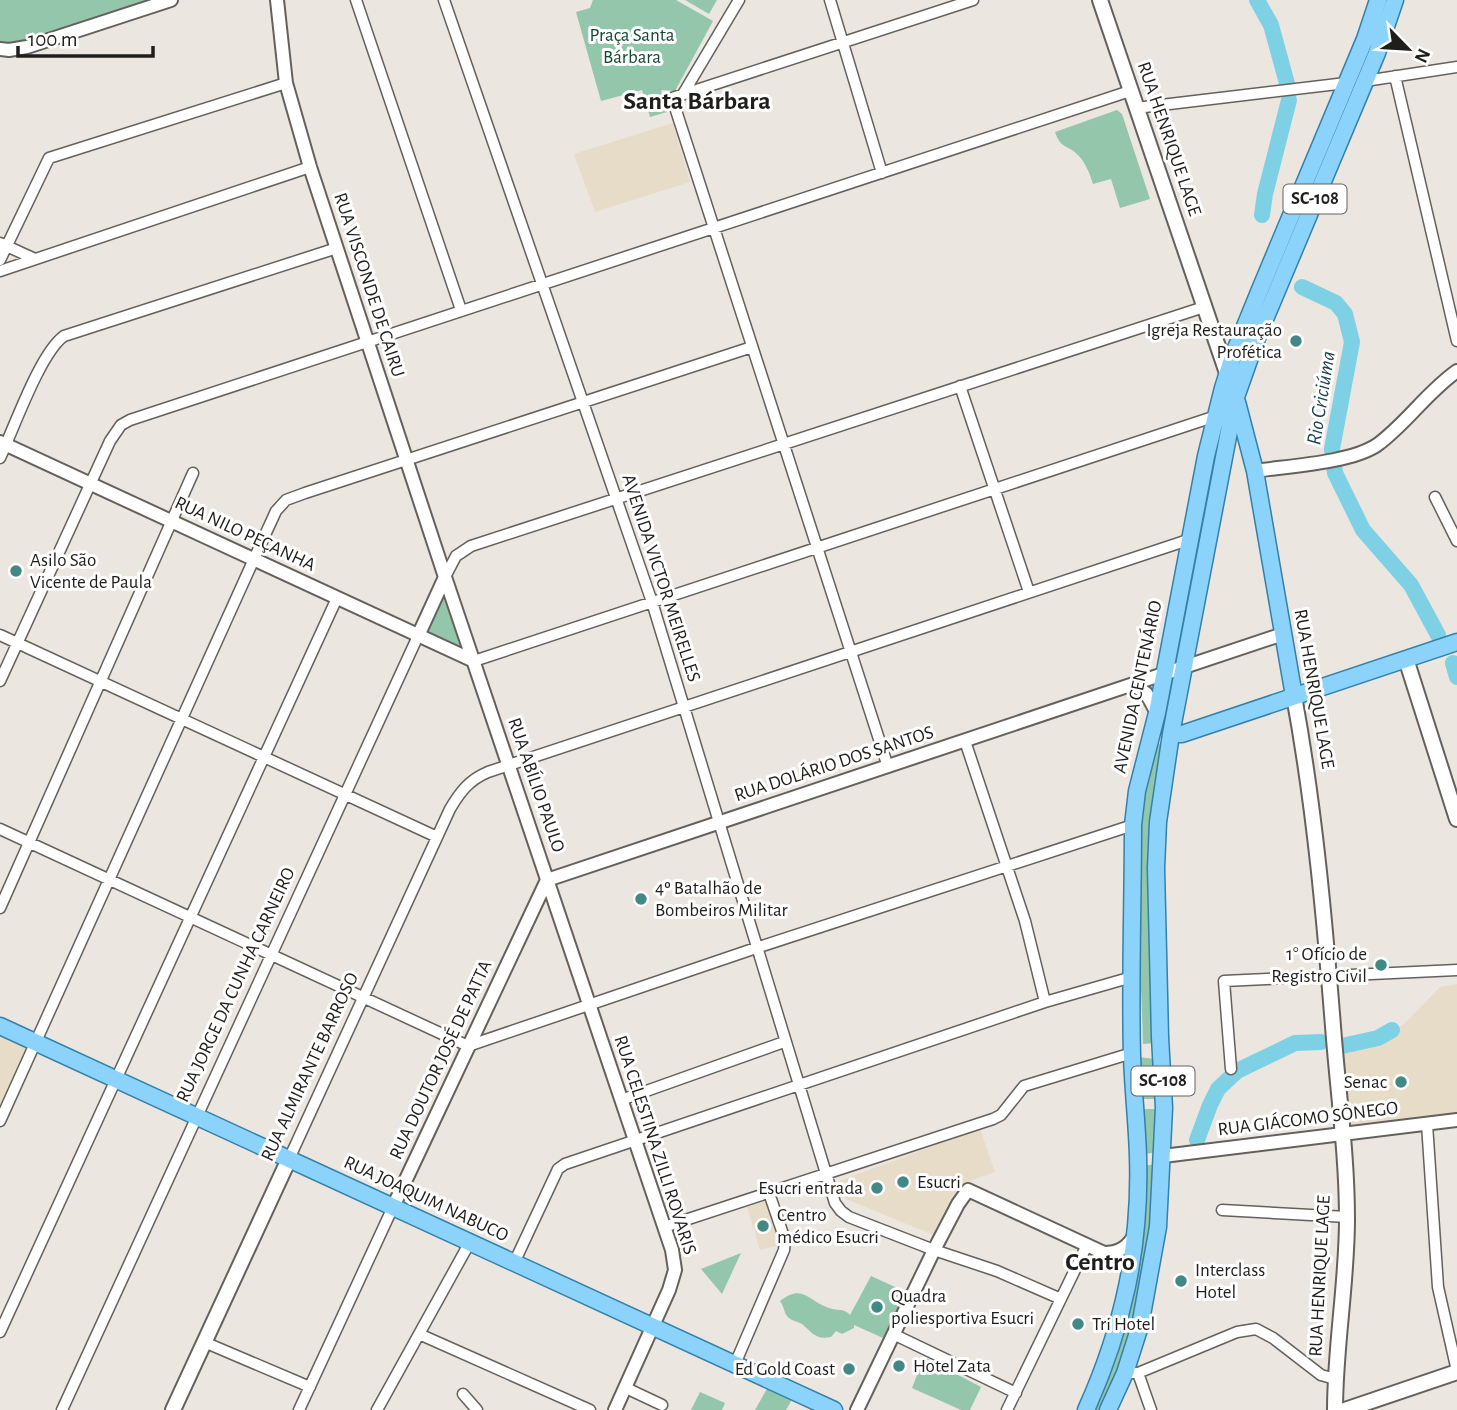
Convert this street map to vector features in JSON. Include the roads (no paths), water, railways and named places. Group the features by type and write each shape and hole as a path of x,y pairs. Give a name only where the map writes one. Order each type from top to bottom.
{"main road":[{"name":"RUA HENRIQUE LAGE","path":"1100,0 1236,397 1255,471 1294,696 1314,820 1347,1217 1335,1410"},
{"name":"AVENIDA CENTENÁRIO","path":"1086,1410 1115,1337 1130,1275 1136,1234 1138,1158 1132,1053 1133,825 1137,791 1157,713 1206,456 1227,373 1378,0"},
{"name":"AVENIDA CENTENÁRIO","path":"1108,1410 1132,1373 1152,1273 1161,1206 1162,1048 1156,869 1160,797 1174,738 1184,668 1224,454 1236,397 1264,319 1365,80 1395,0"},
{"path":"1206,456 1224,454 1240,458 1255,471"},
{"path":"1157,713 1163,728 1174,738 1457,642"},
{"path":"1406,659 1457,819"},
{"name":"RUA JOAQUIM NABUCO","path":"0,1026 834,1410"},
{"path":"1132,1053 1162,1048"},
{"path":"1138,1158 1163,1156"},
{"name":"RUA ALMIRANTE BARROSO","path":"173,1410 289,1159"},
{"path":"1345,1410 1457,1371"}],"street":[{"path":"0,49 27,47 171,0"},
{"name":"RUA VISCONDE DE CAIRU","path":"277,0 286,83 310,167 445,577"},
{"path":"356,0 461,310"},
{"path":"683,94 739,0"},
{"path":"830,0 882,173"},
{"path":"888,767 672,98 973,0"},
{"name":"AVENIDA VICTOR MEIRELLES","path":"446,3 652,602 784,1042 825,1174 841,1211 849,1217 934,1250 998,1270 1061,1299"},
{"path":"1365,80 1457,67"},
{"path":"1395,76 1457,341"},
{"path":"0,260 3,244 44,164 54,155 286,83"},
{"path":"1136,108 1346,83"},
{"path":"0,681 115,432 130,420 1130,91"},
{"path":"0,271 310,167"},
{"path":"3,244 35,259"},
{"path":"0,458 3,443 45,359 64,336 337,248"},
{"path":"1446,293 1457,289"},
{"path":"445,577 456,556 471,546 1204,307"},
{"path":"0,1121 276,511 286,500 752,347"},
{"path":"1255,471 1342,458 1375,446 1457,371"},
{"path":"960,386 1030,592"},
{"path":"474,661 1216,416"},
{"name":"RUA NILO PEÇANHA","path":"3,443 474,661"},
{"path":"0,908 193,473"},
{"path":"1435,497 1457,541"},
{"name":"RUA ALMIRANTE BARROSO","path":"289,1159 450,809 463,789 481,775 1191,538"},
{"name":"RUA JORGE DA CUNHA CARNEIRO","path":"62,1410 445,577"},
{"name":"RUA ABÍLIO PAULO","path":"445,577 590,1006"},
{"path":"0,1332 337,598"},
{"name":"RUA DOLÁRIO DOS SANTOS","path":"547,880 1283,634"},
{"path":"0,635 437,837"},
{"path":"1133,685 1146,693 1157,713"},
{"path":"965,741 1025,921 1045,1002"},
{"path":"0,829 468,1046 756,948 1133,825"},
{"name":"RUA DOUTOR JOSÉ DE PATTA","path":"299,1410 547,880"},
{"path":"1231,1069 1224,981 1457,970"},
{"path":"514,1263 558,1169 565,1164 1045,1002 1132,977"},
{"name":"RUA CELESTINA ZILLI ROVARIS","path":"590,1006 672,1250 674,1270 669,1290 615,1410"},
{"path":"621,1100 784,1042"},
{"path":"664,1227 993,1119 1001,1115 1024,1086 1132,1053"},
{"name":"RUA GIÁCOMO SÔNEGO","path":"1163,1156 1457,1120"},
{"path":"1427,1124 1438,1287 1457,1371"},
{"path":"857,1410 934,1250 968,1190 1104,1254 1114,1253 1130,1243 1136,1234"},
{"path":"735,1364 785,1240 769,1193"},
{"path":"1222,1210 1347,1217"},
{"path":"377,1410 470,1242"},
{"path":"1007,1410 1087,1245"},
{"path":"1151,1410 1132,1373 1237,1332 1256,1329 1273,1338 1321,1375 1335,1379"},
{"path":"419,1334 590,1410"},
{"path":"893,1334 1016,1392"},
{"path":"204,1342 310,1387"},
{"path":"626,1388 662,1405"},
{"path":"463,1394 477,1410"}],"waterway":[{"name":"Rio Criciúma","path":"1257,0 1271,25 1288,87"},
{"name":"Rio Criciúma","path":"1262,215 1289,100"},
{"name":"Rio Criciúma","path":"1302,287 1336,303 1345,314 1352,342 1332,449 1335,473 1363,530 1411,585 1438,635"},
{"name":"Rio Criciúma","path":"1453,663 1457,677"},
{"name":"Rio Criciúma","path":"1342,1046 1378,1038 1392,1030"},
{"name":"Rio Criciúma","path":"1197,1140 1218,1089 1237,1071 1295,1043 1321,1042"}],"place":[{"name":"Igreja Restauração Profética","path":"1296,341"},
{"name":"Asilo São Vicente de Paula","path":"16,571"},
{"name":"4º Batalhão de Bombeiros Militar","path":"641,899"},
{"name":"1° Ofício de Registro Civil","path":"1381,965"},
{"name":"Senac","path":"1401,1082"},
{"name":"Esucri","path":"903,1182"},
{"name":"Esucri entrada","path":"877,1188"},
{"name":"Centro médico Esucri","path":"763,1226"},
{"name":"Interclass Hotel","path":"1181,1281"},
{"name":"Quadra poliesportiva Esucri","path":"877,1307"},
{"name":"Tri Hotel","path":"1078,1324"},
{"name":"Hotel Zata","path":"899,1366"},
{"name":"Ed Gold Coast","path":"849,1369"}],"district":[{"name":"Santa Bárbara","path":"697,101"},
{"name":"Centro","path":"1100,1262"}],"park label":[{"name":"Praça Santa Bárbara","path":"632,46"}]}
